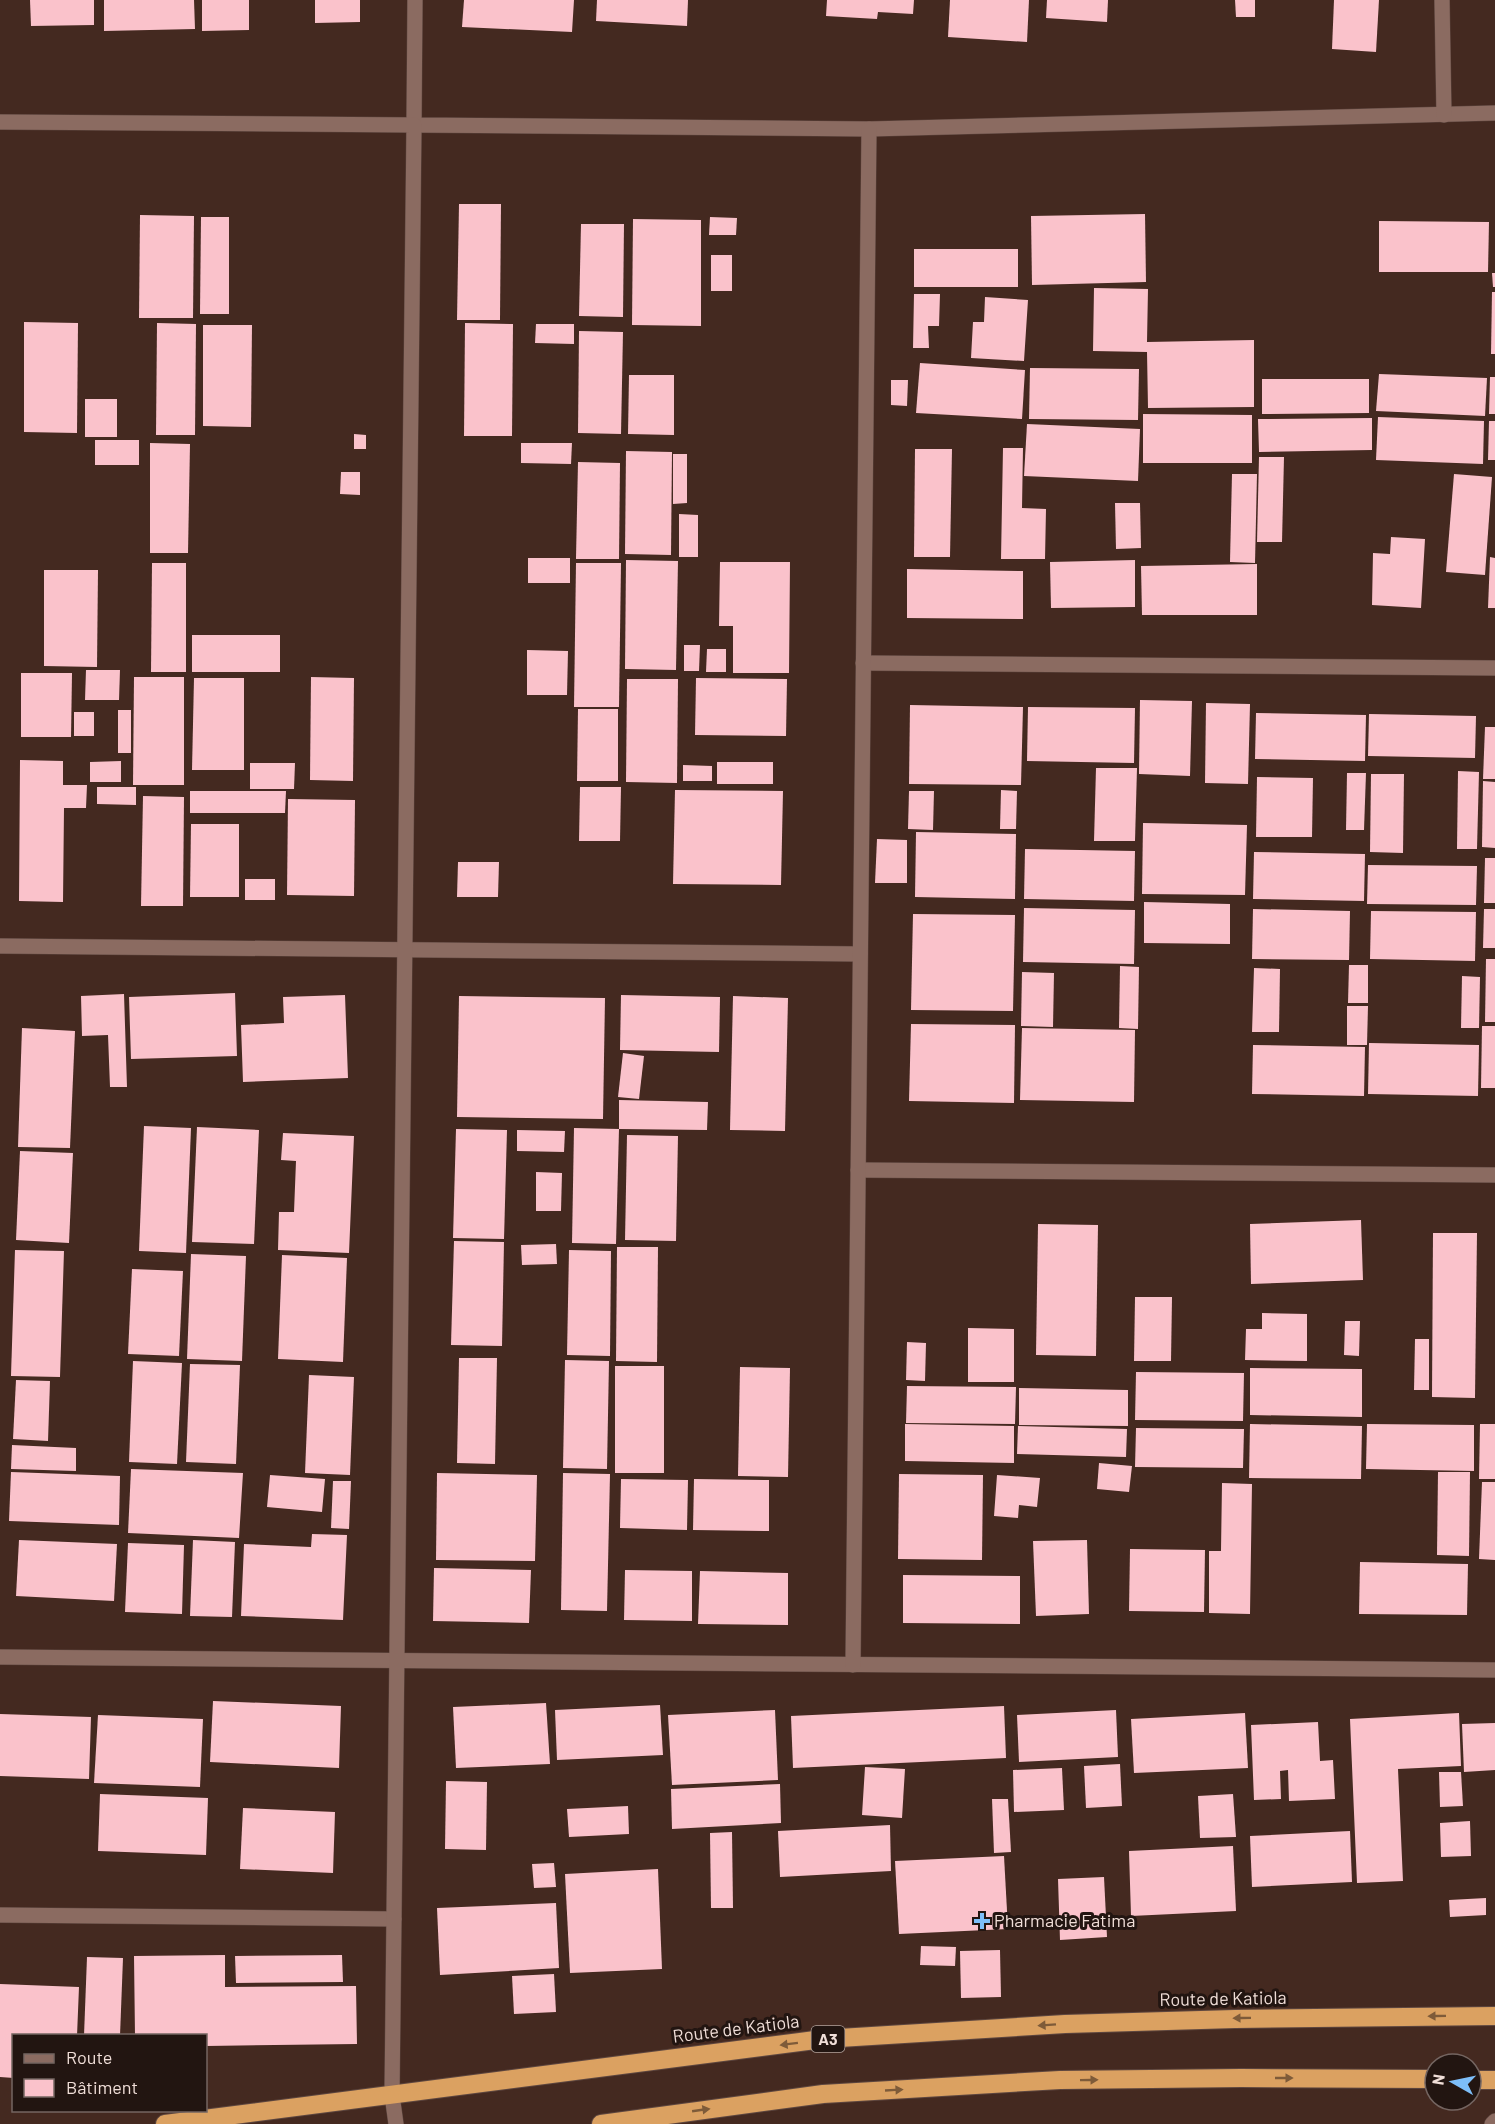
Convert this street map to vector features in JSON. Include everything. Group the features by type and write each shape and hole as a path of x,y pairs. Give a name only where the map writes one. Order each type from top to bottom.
{"highway":[{"name":"Route de Katiola","path":"165,2124 824,2039 1065,2024 1235,2019 1495,2016"},
{"path":"601,2124 823,2094 1060,2080 1423,2079"}],"street":[{"path":"396,2124 392,2095 415,0"},
{"path":"1442,0 1444,115"},
{"path":"0,122 869,129 1495,113"},
{"path":"853,1665 869,129"},
{"path":"863,663 1495,668"},
{"path":"0,946 860,954"},
{"path":"858,1170 1495,1175"},
{"path":"0,1657 1495,1670"},
{"path":"0,1915 394,1919"}],"building":[{"path":"30,0 94,0 94,25 31,26"},
{"path":"104,0 194,0 195,29 104,31"},
{"path":"202,0 249,0 249,30 202,31"},
{"path":"315,0 360,0 360,22 315,23"},
{"path":"464,0 574,0 572,32 462,27"},
{"path":"597,0 688,0 687,26 596,21"},
{"path":"827,0 914,0 913,14 878,12 877,19 826,16"},
{"path":"950,0 1029,0 1027,42 948,37"},
{"path":"1047,0 1108,0 1107,22 1046,18"},
{"path":"1235,0 1255,0 1255,17 1236,17"},
{"path":"1334,0 1379,0 1376,52 1332,49"},
{"path":"459,204 501,204 500,320 457,320"},
{"path":"1145,214 1146,282 1032,285 1031,216"},
{"path":"140,215 194,216 193,318 139,318"},
{"path":"201,217 229,217 229,314 200,314"},
{"path":"710,217 737,218 736,235 709,235"},
{"path":"633,219 701,220 701,326 632,325"},
{"path":"1379,221 1489,222 1488,272 1379,272"},
{"path":"581,224 624,224 623,317 579,316"},
{"path":"914,249 1018,249 1018,287 914,287"},
{"path":"711,255 732,255 732,291 711,291"},
{"path":"1492,273 1495,273 1495,287 1493,287"},
{"path":"1094,288 1148,289 1147,342 1254,340 1254,407 1148,408 1147,352 1093,351"},
{"path":"1492,292 1495,292 1495,354 1491,354"},
{"path":"914,294 940,294 939,326 928,326 929,348 913,348"},
{"path":"985,297 1028,300 1024,361 971,358 973,322 984,322"},
{"path":"24,322 78,323 77,433 24,432"},
{"path":"157,323 196,324 195,435 156,435"},
{"path":"465,323 513,324 512,436 464,436"},
{"path":"536,324 574,324 574,344 535,343"},
{"path":"203,325 252,325 251,427 203,426"},
{"path":"579,331 623,332 621,434 578,433"},
{"path":"920,363 1025,370 1022,419 916,413"},
{"path":"1030,368 1139,369 1138,420 1029,419"},
{"path":"1379,374 1487,378 1485,416 1376,411"},
{"path":"629,375 674,375 674,435 628,434"},
{"path":"1490,377 1495,377 1495,414 1489,414"},
{"path":"1262,379 1369,379 1369,413 1262,414"},
{"path":"891,380 908,380 907,406 891,405"},
{"path":"85,399 117,399 117,437 85,437"},
{"path":"1143,414 1252,415 1252,463 1143,463"},
{"path":"1378,417 1484,421 1483,464 1376,460"},
{"path":"1372,418 1372,450 1259,452 1258,419"},
{"path":"1489,421 1495,421 1495,460 1488,460"},
{"path":"1027,424 1140,429 1138,481 1024,476"},
{"path":"354,434 366,435 366,449 354,449"},
{"path":"95,440 139,440 139,465 95,465"},
{"path":"150,443 190,444 188,553 150,553"},
{"path":"521,443 572,443 571,464 521,463"},
{"path":"1003,448 1023,448 1022,508 1046,509 1045,559 1001,559"},
{"path":"915,449 952,449 950,557 914,557"},
{"path":"626,451 672,452 671,555 625,554"},
{"path":"673,454 687,454 687,503 673,504"},
{"path":"1259,457 1284,457 1282,542 1257,542"},
{"path":"578,462 620,463 619,559 576,559"},
{"path":"341,472 360,472 360,495 340,494"},
{"path":"1232,474 1257,474 1255,563 1230,562"},
{"path":"1454,474 1492,477 1485,575 1446,572"},
{"path":"1115,503 1140,503 1141,548 1116,549"},
{"path":"679,514 698,515 698,557 679,557"},
{"path":"1391,537 1425,539 1421,608 1372,605 1373,553 1390,554"},
{"path":"1490,557 1495,558 1495,608 1488,608"},
{"path":"528,558 570,558 570,583 528,583"},
{"path":"626,560 678,561 676,670 625,669"},
{"path":"1135,560 1135,607 1051,608 1050,562"},
{"path":"720,562 790,562 789,673 733,673 733,626 719,626"},
{"path":"152,563 186,563 186,672 151,672"},
{"path":"576,563 621,563 619,707 574,707"},
{"path":"1257,564 1257,615 1142,615 1141,566"},
{"path":"907,569 1023,571 1023,619 907,618"},
{"path":"44,570 98,570 97,667 44,666"},
{"path":"192,635 280,635 280,672 192,672"},
{"path":"684,645 700,645 699,671 684,671"},
{"path":"707,649 726,649 726,672 706,672"},
{"path":"527,650 568,651 567,695 527,695"},
{"path":"86,670 120,670 119,700 85,700"},
{"path":"21,673 72,673 71,737 21,737"},
{"path":"134,677 184,677 184,785 133,785"},
{"path":"311,677 354,678 353,781 310,780"},
{"path":"194,678 244,678 244,770 192,770"},
{"path":"696,678 787,679 786,736 695,735"},
{"path":"627,679 678,679 677,783 626,782"},
{"path":"1140,700 1192,701 1190,776 1139,774"},
{"path":"1206,703 1250,704 1248,784 1205,783"},
{"path":"910,705 1023,707 1021,785 909,784"},
{"path":"1028,707 1135,708 1134,763 1027,761"},
{"path":"578,709 618,709 618,781 577,781"},
{"path":"118,710 131,710 131,753 118,753"},
{"path":"74,712 94,712 94,736 74,736"},
{"path":"1256,713 1366,715 1365,761 1255,759"},
{"path":"1369,714 1476,716 1475,758 1368,756"},
{"path":"1485,727 1495,727 1495,779 1483,779"},
{"path":"20,760 63,761 63,785 87,785 86,808 64,808 63,902 19,901"},
{"path":"121,761 121,782 90,782 90,762"},
{"path":"717,762 773,762 773,784 717,784"},
{"path":"250,763 295,763 294,789 250,789"},
{"path":"683,765 712,766 712,781 683,781"},
{"path":"1096,768 1137,768 1135,841 1094,841"},
{"path":"1458,771 1479,772 1477,849 1457,849"},
{"path":"1347,773 1366,773 1364,830 1346,830"},
{"path":"1371,774 1404,774 1403,853 1370,852"},
{"path":"1257,777 1313,778 1312,837 1256,837"},
{"path":"1483,781 1495,782 1495,848 1482,847"},
{"path":"97,787 136,787 136,805 97,804"},
{"path":"580,787 621,787 620,841 579,841"},
{"path":"675,790 783,791 781,885 673,884"},
{"path":"1001,790 1017,791 1016,829 1000,829"},
{"path":"190,791 286,791 285,813 190,813"},
{"path":"909,791 934,791 933,830 908,829"},
{"path":"143,796 184,797 183,906 141,906"},
{"path":"288,799 355,800 354,896 287,895"},
{"path":"1143,823 1247,825 1245,895 1142,894"},
{"path":"191,824 239,824 239,897 190,897"},
{"path":"916,832 1016,834 1015,899 915,897"},
{"path":"877,839 907,840 907,883 875,883"},
{"path":"1025,849 1135,851 1134,901 1024,899"},
{"path":"1254,852 1365,854 1364,901 1253,899"},
{"path":"1485,858 1495,858 1495,903 1484,903"},
{"path":"458,862 499,862 498,897 457,897"},
{"path":"1368,865 1477,866 1476,905 1367,904"},
{"path":"245,879 275,879 275,900 245,900"},
{"path":"1144,902 1230,904 1230,944 1144,943"},
{"path":"1024,908 1135,910 1134,964 1023,962"},
{"path":"1253,909 1350,911 1349,960 1252,959"},
{"path":"1484,909 1495,909 1495,948 1483,948"},
{"path":"1371,911 1476,912 1475,961 1370,959"},
{"path":"913,914 1015,915 1013,1011 911,1010"},
{"path":"1486,959 1495,959 1495,1022 1485,1022"},
{"path":"1349,965 1368,965 1368,1003 1348,1003"},
{"path":"1120,966 1139,967 1138,1029 1119,1028"},
{"path":"1254,968 1280,969 1279,1032 1252,1032"},
{"path":"1022,972 1054,973 1053,1027 1021,1026"},
{"path":"1462,976 1480,977 1479,1028 1461,1028"},
{"path":"235,993 237,1056 131,1059 129,997"},
{"path":"124,994 127,1087 110,1087 108,1035 82,1036 81,996"},
{"path":"345,995 348,1078 243,1082 241,1025 284,1023 283,997"},
{"path":"621,995 720,997 719,1052 620,1050"},
{"path":"459,996 605,998 603,1119 457,1117"},
{"path":"733,996 788,998 785,1131 730,1130"},
{"path":"1347,1006 1368,1006 1367,1045 1347,1045"},
{"path":"911,1024 1015,1025 1014,1103 909,1101"},
{"path":"1482,1026 1495,1026 1495,1088 1481,1088"},
{"path":"22,1028 75,1031 70,1148 18,1147"},
{"path":"1022,1028 1135,1030 1134,1102 1020,1100"},
{"path":"1369,1043 1479,1045 1478,1096 1368,1094"},
{"path":"1253,1045 1365,1047 1364,1096 1252,1094"},
{"path":"623,1053 644,1056 639,1099 618,1097"},
{"path":"619,1100 708,1102 707,1130 619,1129"},
{"path":"144,1126 191,1128 186,1253 139,1251"},
{"path":"197,1127 259,1130 254,1244 192,1242"},
{"path":"574,1128 619,1129 616,1244 572,1243"},
{"path":"456,1129 507,1130 504,1239 453,1238"},
{"path":"517,1130 565,1131 564,1152 517,1151"},
{"path":"283,1133 354,1136 349,1253 278,1250 279,1212 294,1212 296,1161 281,1160"},
{"path":"627,1135 678,1136 676,1241 625,1240"},
{"path":"20,1151 73,1153 69,1243 16,1240"},
{"path":"536,1172 562,1173 561,1211 536,1211"},
{"path":"1361,1220 1363,1280 1251,1284 1250,1224"},
{"path":"1038,1224 1098,1225 1096,1356 1036,1355"},
{"path":"1433,1233 1477,1233 1475,1398 1432,1397"},
{"path":"454,1241 504,1242 502,1346 451,1345"},
{"path":"556,1244 557,1264 522,1265 521,1245"},
{"path":"617,1247 658,1247 657,1362 616,1361"},
{"path":"15,1250 64,1251 60,1377 11,1376"},
{"path":"569,1250 611,1251 610,1356 567,1355"},
{"path":"191,1254 246,1256 242,1361 187,1359"},
{"path":"282,1255 347,1258 343,1362 278,1359"},
{"path":"132,1269 183,1271 179,1356 128,1354"},
{"path":"1135,1297 1172,1297 1171,1361 1134,1361"},
{"path":"1262,1313 1307,1314 1307,1361 1245,1360 1246,1329 1262,1329"},
{"path":"1345,1321 1360,1321 1359,1356 1344,1355"},
{"path":"968,1328 1014,1329 1014,1382 968,1382"},
{"path":"1415,1339 1429,1339 1429,1390 1414,1390"},
{"path":"907,1342 926,1343 925,1381 906,1380"},
{"path":"459,1358 497,1358 495,1464 457,1463"},
{"path":"565,1360 609,1361 607,1469 563,1468"},
{"path":"133,1361 182,1363 177,1464 129,1462"},
{"path":"190,1364 240,1365 236,1464 186,1462"},
{"path":"615,1366 664,1366 664,1473 615,1473"},
{"path":"740,1367 790,1368 788,1477 738,1476"},
{"path":"1250,1368 1362,1369 1362,1417 1250,1415"},
{"path":"1136,1372 1244,1373 1243,1421 1135,1420"},
{"path":"309,1375 354,1377 350,1475 305,1473"},
{"path":"16,1380 50,1381 48,1441 13,1439"},
{"path":"907,1386 1016,1387 1015,1424 906,1423"},
{"path":"1019,1388 1128,1390 1128,1426 1019,1425"},
{"path":"905,1424 1014,1426 1014,1463 905,1461"},
{"path":"1250,1424 1362,1426 1361,1479 1249,1478"},
{"path":"1367,1424 1474,1425 1474,1471 1366,1469"},
{"path":"1480,1424 1495,1424 1495,1479 1479,1479"},
{"path":"1018,1426 1127,1429 1126,1457 1017,1454"},
{"path":"1136,1428 1244,1429 1243,1468 1135,1467"},
{"path":"12,1445 76,1448 76,1471 11,1469"},
{"path":"1099,1463 1132,1466 1129,1492 1097,1489"},
{"path":"131,1469 243,1473 239,1538 128,1533"},
{"path":"11,1472 120,1476 119,1525 9,1521"},
{"path":"1438,1472 1470,1472 1469,1556 1437,1555"},
{"path":"437,1473 537,1475 535,1561 436,1560"},
{"path":"563,1473 610,1474 607,1611 561,1610"},
{"path":"899,1474 983,1475 982,1560 898,1559"},
{"path":"270,1475 325,1479 322,1512 267,1507"},
{"path":"997,1475 1040,1478 1037,1507 1019,1505 1018,1518 994,1516"},
{"path":"621,1479 688,1480 687,1530 620,1528"},
{"path":"694,1479 769,1480 769,1531 693,1530"},
{"path":"333,1481 351,1481 349,1529 331,1528"},
{"path":"1482,1482 1495,1482 1495,1560 1479,1559"},
{"path":"1222,1483 1252,1484 1250,1614 1209,1613 1209,1551 1221,1551"},
{"path":"312,1534 347,1535 343,1620 241,1616 244,1544 311,1547"},
{"path":"19,1540 117,1544 114,1601 16,1596"},
{"path":"193,1540 235,1542 232,1617 190,1616"},
{"path":"1087,1540 1089,1614 1036,1616 1033,1541"},
{"path":"128,1543 184,1545 182,1614 125,1612"},
{"path":"1130,1549 1205,1550 1204,1612 1129,1611"},
{"path":"1360,1562 1468,1564 1467,1615 1359,1614"},
{"path":"434,1568 531,1570 529,1623 433,1621"},
{"path":"625,1570 692,1571 692,1621 624,1620"},
{"path":"700,1571 788,1573 788,1625 698,1624"},
{"path":"903,1575 1020,1576 1020,1624 903,1623"},
{"path":"213,1701 341,1706 339,1768 210,1762"},
{"path":"546,1703 550,1764 456,1768 453,1707"},
{"path":"660,1705 663,1755 557,1760 555,1710"},
{"path":"1004,1706 1006,1758 793,1768 791,1716"},
{"path":"775,1710 778,1780 672,1785 668,1715"},
{"path":"1116,1710 1118,1757 1019,1762 1017,1715"},
{"path":"1245,1713 1248,1768 1134,1773 1131,1719"},
{"path":"1459,1713 1461,1766 1398,1769 1403,1881 1357,1883 1350,1719"},
{"path":"0,1714 91,1717 89,1779 0,1776"},
{"path":"98,1715 203,1719 200,1787 94,1783"},
{"path":"1318,1722 1320,1761 1333,1760 1335,1799 1289,1801 1288,1770 1280,1771 1281,1799 1254,1800 1251,1725"},
{"path":"1495,1723 1495,1770 1464,1772 1462,1724"},
{"path":"1120,1764 1122,1806 1086,1808 1084,1766"},
{"path":"865,1767 905,1769 902,1818 862,1815"},
{"path":"1062,1768 1064,1810 1014,1812 1013,1770"},
{"path":"1439,1772 1461,1772 1463,1806 1440,1807"},
{"path":"446,1781 487,1782 486,1850 445,1849"},
{"path":"780,1784 781,1823 672,1829 671,1789"},
{"path":"100,1794 208,1798 206,1855 98,1851"},
{"path":"1233,1794 1236,1837 1200,1838 1198,1796"},
{"path":"992,1799 1008,1799 1011,1852 994,1853"},
{"path":"628,1806 629,1834 569,1837 567,1809"},
{"path":"243,1808 335,1812 333,1873 240,1869"},
{"path":"1470,1821 1471,1856 1441,1857 1440,1823"},
{"path":"890,1825 891,1871 780,1877 778,1831"},
{"path":"1350,1831 1352,1882 1252,1887 1250,1836"},
{"path":"732,1832 733,1908 711,1908 710,1833"},
{"path":"1233,1846 1236,1911 1131,1916 1129,1851"},
{"path":"1004,1856 1008,1929 899,1934 895,1861"},
{"path":"554,1863 556,1887 534,1888 532,1864"},
{"path":"658,1869 662,1969 570,1973 565,1874"},
{"path":"1104,1877 1107,1937 1060,1940 1058,1879"},
{"path":"1486,1898 1486,1915 1450,1917 1449,1900"},
{"path":"556,1903 559,1968 440,1975 437,1908"},
{"path":"921,1946 956,1947 955,1966 920,1965"},
{"path":"1000,1950 1001,1997 961,1998 960,1951"},
{"path":"225,1955 225,1987 356,1986 357,2044 207,2046 207,2034 135,2034 134,1956"},
{"path":"342,1955 343,1982 236,1983 235,1956"},
{"path":"87,1957 123,1958 120,2034 84,2034"},
{"path":"554,1974 556,2012 514,2014 512,1976"},
{"path":"0,1984 79,1987 77,2034 12,2034 12,2078 0,2077"}],"place":[{"name":"Pharmacie Fatima","path":"982,1921"}]}
